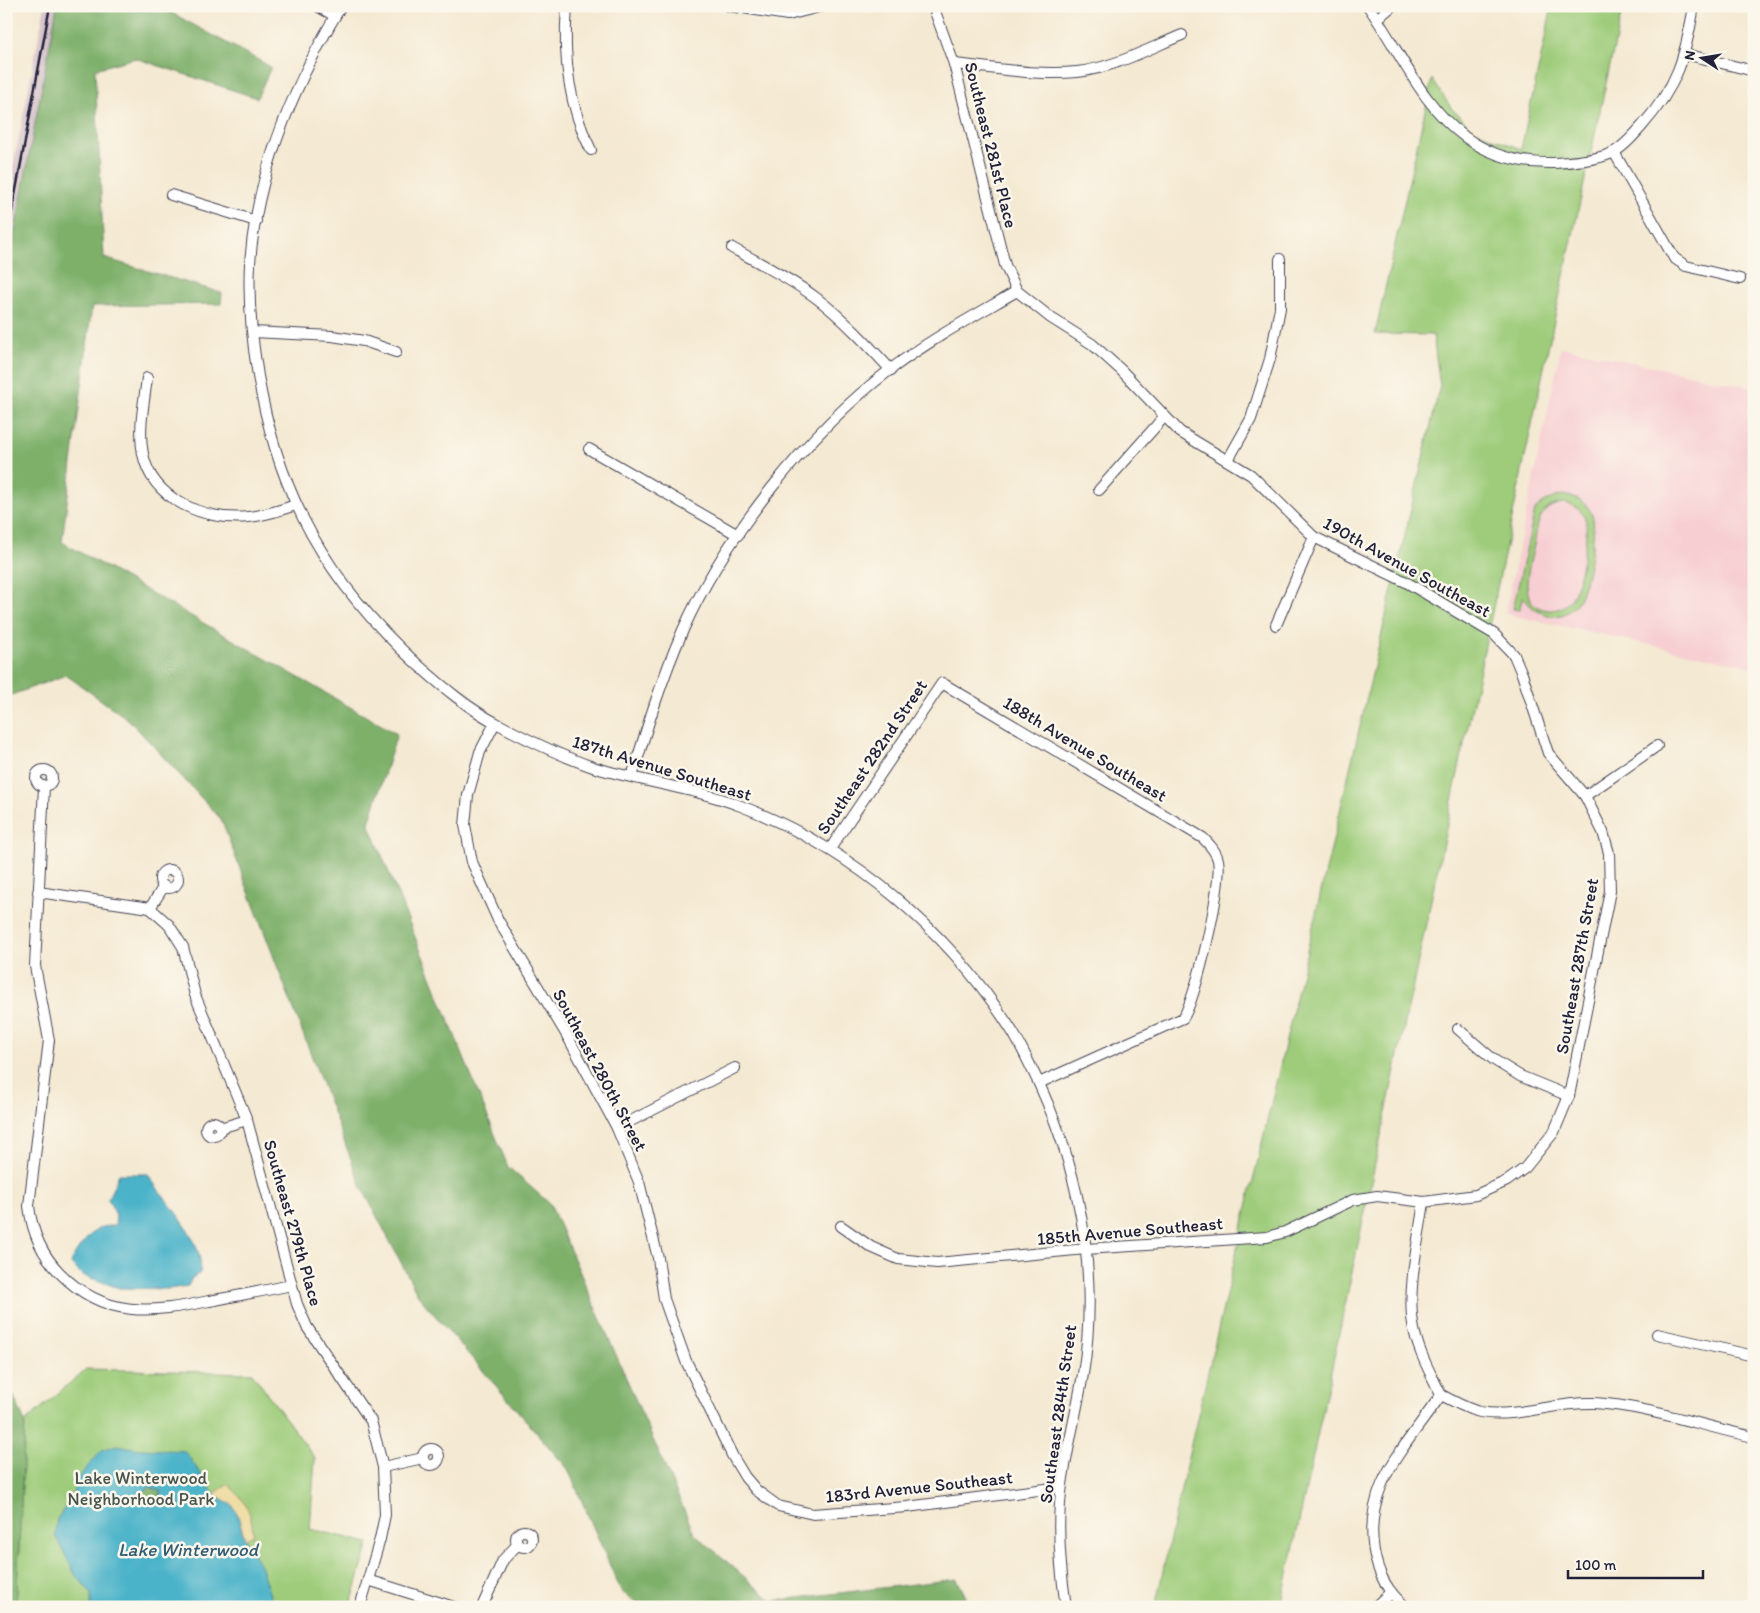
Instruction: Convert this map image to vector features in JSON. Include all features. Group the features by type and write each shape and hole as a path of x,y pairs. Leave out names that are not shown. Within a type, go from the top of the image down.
{"street":[{"path":"317,6 335,16"},
{"name":"187th Avenue Southeast","path":"341,6 293,95 281,126 256,221 250,264 253,332 263,403 279,465 296,505 321,552 359,605 394,643 442,686 495,723 560,754 632,777 741,806 830,849 866,873 916,914 956,956 1013,1032 1039,1083"},
{"path":"567,6 566,57 570,87 580,128 591,150"},
{"path":"729,6 787,10 824,6"},
{"name":"Southeast 281st Place","path":"933,6 954,64 1005,265 1017,291"},
{"path":"1368,6 1435,109 1474,142 1508,158 1544,163 1579,161 1614,152 1639,129 1666,97 1685,54 1694,6"},
{"path":"1377,19 1392,6"},
{"path":"954,64 1017,71 1077,72 1115,63 1182,35"},
{"path":"1685,54 1754,70"},
{"path":"1614,152 1674,258 1686,266 1740,279"},
{"path":"170,195 256,221"},
{"path":"732,248 781,275 816,298 854,331 891,370"},
{"path":"1228,460 1251,419 1270,359 1280,308 1280,259"},
{"path":"632,777 663,679 684,628 738,535 769,492 825,426 891,370 937,337 1017,291"},
{"name":"190th Avenue Southeast","path":"1017,291 1099,351 1121,370 1180,432 1251,476 1314,537 1406,582 1494,634 1506,645"},
{"path":"253,332 332,336 364,340 396,352"},
{"path":"147,378 141,431 143,454 147,468 157,485 172,498 187,507 228,517 248,517 296,505"},
{"path":"1099,490 1164,417"},
{"path":"589,449 738,535"},
{"path":"1276,625 1314,537"},
{"name":"Southeast 287th Street","path":"1424,1202 1476,1195 1507,1181 1525,1168 1554,1132 1569,1096 1610,891 1610,866 1606,841 1585,796 1548,754 1522,674 1514,655 1506,645"},
{"name":"188th Avenue Southeast","path":"942,683 1203,838 1210,844 1218,860 1217,886 1194,996 1183,1018 1039,1083"},
{"name":"Southeast 282nd Street","path":"830,849 942,683"},
{"name":"Southeast 280th Street","path":"495,723 480,752 472,775 465,825 468,848 498,920 569,1039 617,1128 639,1182 658,1258 664,1298 686,1360 733,1457 756,1490"},
{"path":"1585,796 1657,746"},
{"path":"44,786 35,966 49,1040 29,1206 31,1224 42,1250 55,1268 80,1291 104,1303 130,1310 166,1310 291,1286"},
{"path":"38,892 150,908 164,886"},
{"name":"Southeast 279th Place","path":"150,908 169,925 183,947 195,995 247,1120 291,1286 307,1327 371,1421 383,1467 385,1515 360,1607"},
{"path":"1458,1029 1494,1060 1520,1076 1569,1096"},
{"path":"617,1128 735,1068"},
{"name":"Southeast 284th Street","path":"1039,1083 1060,1132 1075,1186 1086,1249 1088,1308 1084,1370 1062,1487 1061,1558 1066,1607"},
{"path":"220,1128 247,1120"},
{"name":"185th Avenue Southeast","path":"841,1226 871,1247 898,1259 957,1262 1086,1249 1267,1237 1285,1232 1340,1205 1365,1198 1384,1197 1424,1202"},
{"path":"1424,1202 1412,1293 1413,1323 1420,1350 1441,1396 1480,1412 1499,1413 1552,1405 1592,1403 1630,1407 1754,1438"},
{"path":"1657,1334 1754,1356"},
{"path":"1406,1607 1391,1592 1381,1578 1375,1561 1373,1543 1376,1502 1382,1483 1441,1396"},
{"path":"383,1467 423,1458"},
{"name":"183rd Avenue Southeast","path":"756,1490 778,1506 814,1514 867,1511 1062,1487"},
{"path":"482,1607 503,1560 518,1544"},
{"path":"368,1580 454,1607"},
{"path":"1375,1607 1391,1592"}],"shaded area":[{"path":"45,6 57,6 6,279 6,202"},
{"path":"1561,347 1754,388 1754,667 1505,614"}],"green space":[{"path":"57,6 159,6 271,67 257,98 135,58 95,69 104,258 222,293 221,304 92,306 62,542 397,734 369,823 508,1167 550,1204 694,1533 772,1601 957,1579 971,1607 641,1607 621,1591 568,1469 419,1297 362,1188 221,819 129,720 66,675 6,697 6,279"},
{"path":"1552,6 1623,6 1549,344 1281,1607 1155,1607 1189,1453 1440,386 1433,335 1375,334 1432,79 1452,109 1475,131 1521,149"},
{"path":"1562,495 1572,497 1584,503 1590,510 1593,522 1590,558 1581,594 1572,609 1558,616 1542,613 1523,597 1519,610 1513,609 1535,510 1545,501","holes":["1564,503 1574,506 1585,518 1586,533 1583,557 1578,580 1571,599 1566,605 1548,610 1538,607 1531,601 1527,584 1528,573 1540,518 1552,506"]},
{"name":"Lake Winterwood Neighborhood Park","path":"86,1369 252,1373 315,1458 310,1529 369,1543 350,1607 16,1607 25,1422"},
{"path":"6,1379 25,1422 16,1607 6,1607"},
{"path":"150,1487 161,1491 159,1498 149,1505 141,1494"}],"sand":[{"path":"227,1484 238,1494 251,1518 253,1534 245,1540 237,1513 214,1494"}],"water":[{"path":"119,1174 148,1174 182,1221 197,1247 200,1260 200,1273 192,1278 188,1286 169,1289 119,1288 82,1275 71,1264 79,1249 93,1233 102,1227 115,1226 116,1215 108,1199"},
{"name":"Lake Winterwood","path":"117,1445 139,1449 185,1451 214,1494 232,1505 237,1513 245,1540 260,1565 274,1607 91,1607 91,1593 75,1574 55,1535 57,1519 71,1499 78,1478 102,1450","holes":["150,1487 161,1491 159,1498 149,1505 141,1494"]}],"railway":[{"path":"6,244 50,6"}]}
